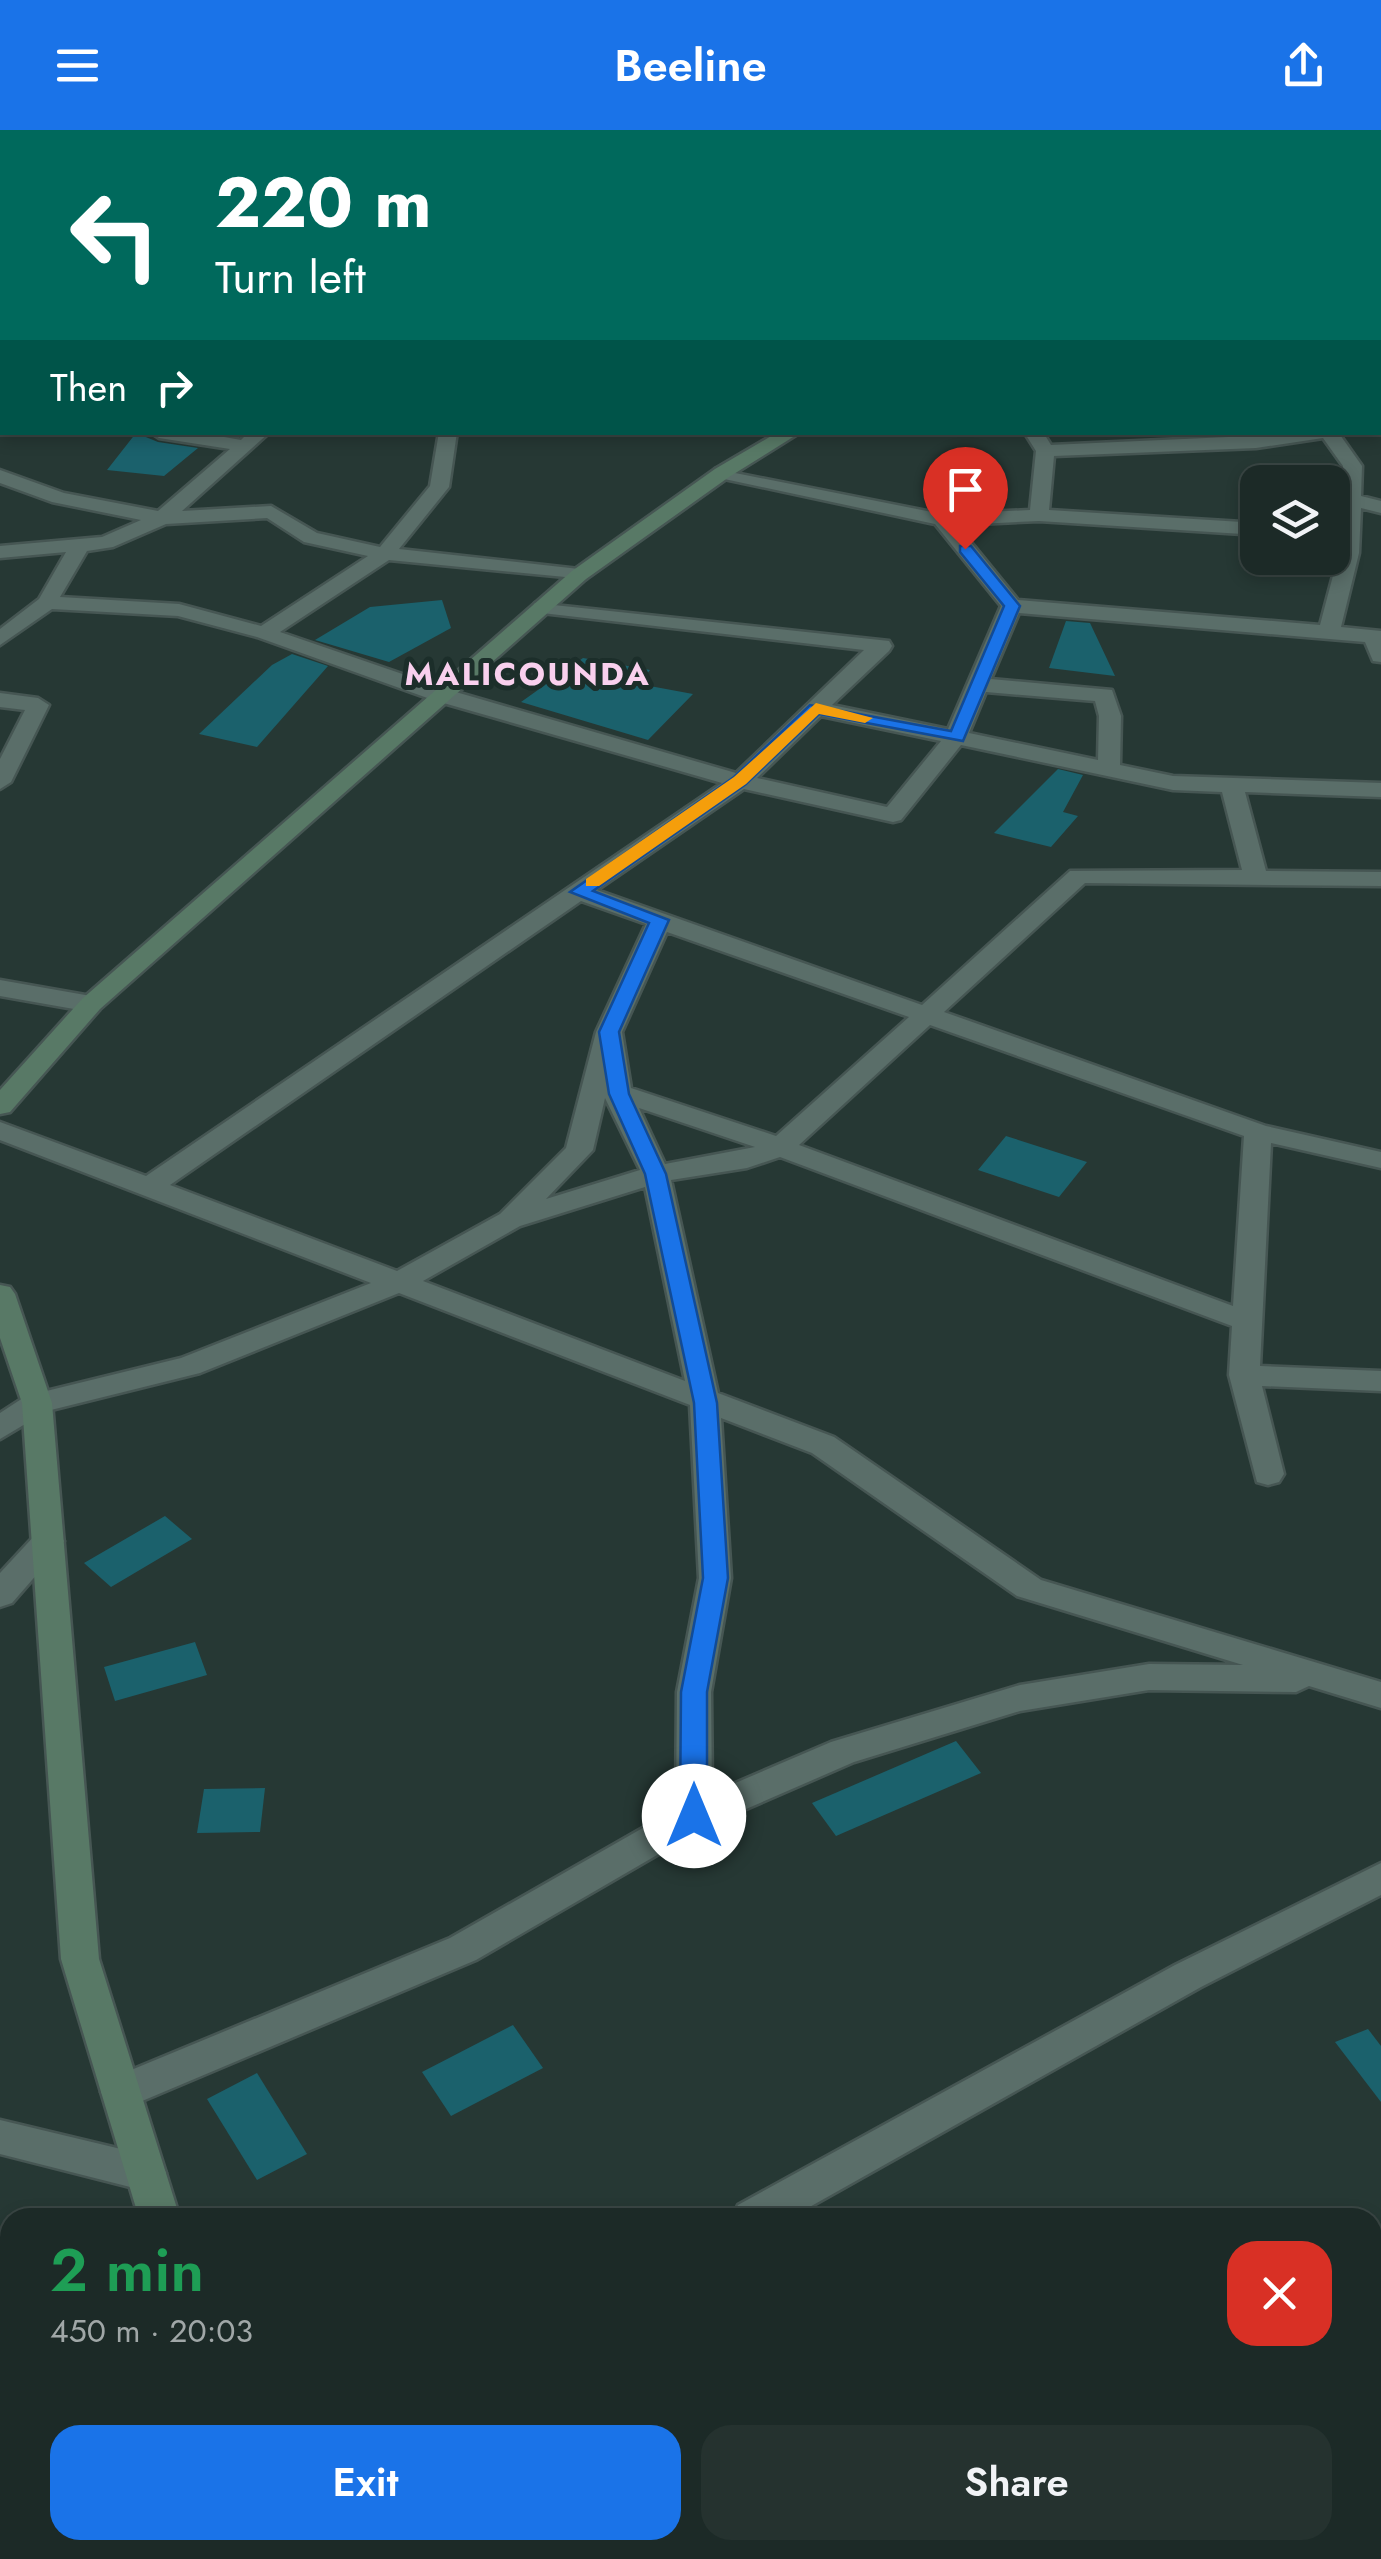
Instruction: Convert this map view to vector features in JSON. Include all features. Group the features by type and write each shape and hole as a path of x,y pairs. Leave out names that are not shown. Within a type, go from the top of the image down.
{"main road":[{"path":"0,1106 90,1004 579,575 722,472 787,435"},
{"path":"0,1294 37,1403 80,1958 157,2208"}],"street":[{"path":"178,435 244,446"},
{"path":"0,552 106,543 162,518 257,435"},
{"path":"264,634 386,554 439,488 448,435"},
{"path":"1035,435 1045,452 1039,515"},
{"path":"1045,452 1256,442 1313,435"},
{"path":"1330,435 1353,466 1350,507"},
{"path":"722,472 942,520 1039,515 1240,528"},
{"path":"0,476 59,498 162,518 271,512 310,538 386,554 579,575"},
{"path":"1352,500 1381,507"},
{"path":"942,520 1012,606 1374,636 1381,656"},
{"path":"0,639 47,603 80,546"},
{"path":"1330,632 1337,575"},
{"path":"47,603 179,610 264,634 441,696 740,781 894,816 956,738 1012,606"},
{"path":"148,1187 740,781 881,646 542,607"},
{"path":"979,685 1104,694 1110,716 1108,769"},
{"path":"0,700 38,705 0,782"},
{"path":"816,708 1174,782 1381,790"},
{"path":"1232,784 1256,878"},
{"path":"0,1428 37,1403 190,1366 400,1282 510,1220 656,1174 747,1160 781,1147 1079,876 1381,879"},
{"path":"579,892 1258,1132 1381,1160"},
{"path":"510,1220 579,1150 606,1089 609,1032 660,920"},
{"path":"0,988 90,1004"},
{"path":"606,1089 781,1147 1246,1321"},
{"path":"606,1089 656,1174 705,1403 715,1578 694,1692 694,1816"},
{"path":"0,1130 823,1445 1029,1588 1381,1694"},
{"path":"1258,1132 1244,1374 1268,1474"},
{"path":"1244,1374 1381,1380"},
{"path":"0,1595 48,1541"},
{"path":"122,2092 464,1949 694,1816 843,1752 1020,1698 1149,1677 1330,1679"},
{"path":"770,2208 1188,1976 1381,1878"},
{"path":"0,2136 146,2173"}],"building":[{"path":"134,435 198,448 164,476 107,470"},
{"path":"442,600 451,628 389,662 315,640 370,607"},
{"path":"1066,621 1090,623 1115,676 1049,668"},
{"path":"292,654 328,666 257,747 199,734 272,665"},
{"path":"583,658 650,670 639,684 693,694 648,740 521,702"},
{"path":"1058,769 1083,775 1063,812 1078,816 1051,847 994,833"},
{"path":"1006,1136 1087,1162 1059,1197 978,1170"},
{"path":"165,1516 192,1539 111,1587 84,1563"},
{"path":"195,1642 207,1675 115,1701 104,1667"},
{"path":"956,1741 981,1773 836,1836 812,1803"},
{"path":"265,1788 260,1832 197,1833 204,1789"},
{"path":"513,2025 543,2068 451,2116 422,2072"},
{"path":"1368,2029 1381,2046 1381,2102 1335,2042"},
{"path":"257,2073 307,2154 257,2180 207,2099"}],"slow traffic":[{"path":"593,883 740,781 816,708 865,718"}],"district":[{"name":"MALICOUNDA","path":"528,674"}],"route":[{"path":"694,1816 694,1692 715,1578 705,1403 656,1174 619,1094 609,1032 660,920 579,892 740,781 816,708 956,738 1012,606 965,549"}]}
